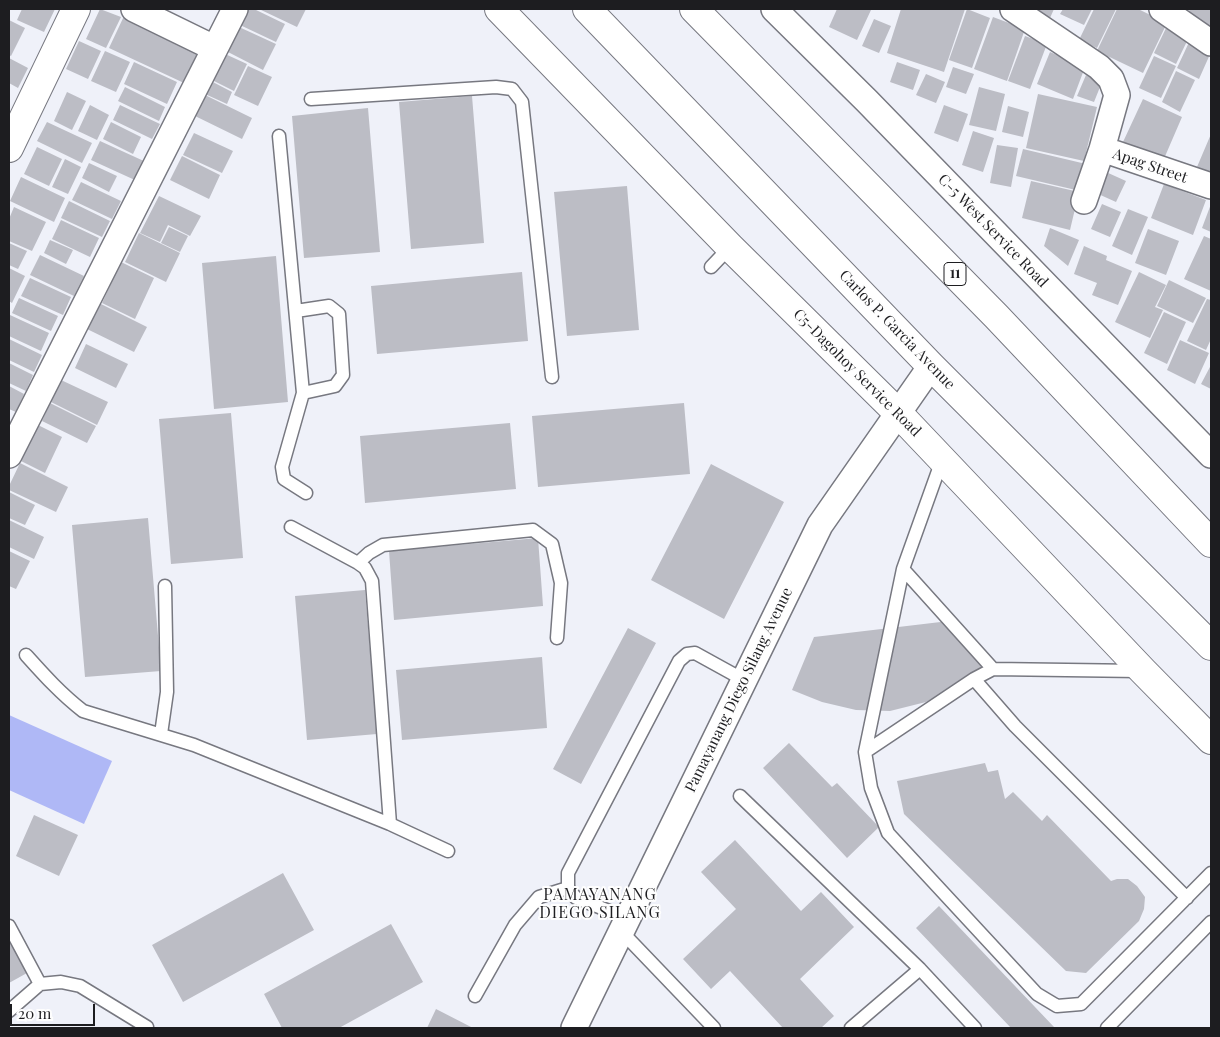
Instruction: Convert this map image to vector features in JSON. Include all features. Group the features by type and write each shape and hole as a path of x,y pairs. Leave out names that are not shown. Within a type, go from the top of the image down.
{"main road":[{"path":"9,148 76,9"},
{"name":"C5-Dagohoy Service Road","path":"499,9 730,246 897,412 1211,740"},
{"name":"Carlos P. Garcia Avenue","path":"587,9 931,366 1211,646"},
{"name":"11","path":"694,9 996,316 1211,543"}],"street":[{"path":"134,9 214,48"},
{"path":"9,455 234,9"},
{"name":"C-5 West Service Road","path":"774,9 868,101 1211,455"},
{"name":"Apag Street","path":"1013,9 1099,67 1111,79 1117,95 1102,149 1211,186"},
{"path":"1162,9 1211,43"},
{"path":"1084,201 1102,149"},
{"name":"Pamayanang Diego Silang Avenue","path":"574,1028 820,525 897,412 931,366"}],"lane":[{"path":"312,98 496,87 512,89 522,102 552,377"},
{"path":"279,136 304,393 282,468 284,479 306,493"},
{"path":"711,267 730,246"},
{"path":"296,311 329,306 339,314 343,375 335,386 304,393"},
{"path":"942,460 903,569 865,752 871,788 888,833 1037,994 1057,1006 1081,1004 1211,873"},
{"path":"291,527 358,563 365,568 372,581 390,824"},
{"path":"358,563 369,553 383,545 534,530 552,544 561,583 557,638"},
{"path":"903,569 993,669"},
{"path":"161,734 167,692 165,586"},
{"path":"714,1028 624,924 576,898 568,888 568,873 679,661 687,654 696,653 744,680"},
{"path":"26,655 68,700 83,711 194,745 390,824 448,850"},
{"path":"865,752 974,679 993,669 1143,671"},
{"path":"974,679 1015,726 1187,898"},
{"path":"740,796 920,969 975,1028"},
{"path":"474,996 515,925 539,897 568,888"},
{"path":"1107,1028 1211,922"},
{"path":"9,926 40,984"},
{"path":"851,1028 920,969"},
{"path":"9,1011 40,984 61,982 80,986 147,1027"}],"shaded area":[{"path":"9,715 112,761 84,824 9,790"}],"building":[{"path":"22,9 55,9 44,32 17,20"},
{"path":"100,9 121,17 106,48 86,39"},
{"path":"248,9 254,9 285,24 276,42 240,25"},
{"path":"259,9 306,9 297,27"},
{"path":"837,9 871,10 857,40 829,27"},
{"path":"901,9 965,9 944,72 887,53"},
{"path":"967,9 990,18 972,68 949,60"},
{"path":"1032,9 1054,9 1050,18"},
{"path":"1063,9 1092,9 1084,25 1060,14"},
{"path":"1094,9 1116,9 1097,48 1079,40"},
{"path":"1117,9 1138,9 1167,23 1143,73 1097,51"},
{"path":"1190,9 1211,9 1211,29 1186,17"},
{"path":"125,14 200,50 184,83 109,48"},
{"path":"993,17 1025,29 1007,81 974,69"},
{"path":"874,19 891,26 879,53 862,46"},
{"path":"9,20 25,28 11,56 9,55"},
{"path":"1167,26 1189,37 1176,64 1154,53"},
{"path":"239,27 276,44 263,70 228,52"},
{"path":"1025,36 1047,44 1030,89 1008,81"},
{"path":"1191,38 1211,52 1199,79 1177,68"},
{"path":"79,41 101,51 88,79 66,69"},
{"path":"105,51 130,62 116,92 91,81"},
{"path":"1050,52 1085,67 1073,99 1037,84"},
{"path":"223,53 247,64 234,91 210,79"},
{"path":"1154,56 1176,66 1161,98 1139,88"},
{"path":"9,58 28,68 18,88 9,83"},
{"path":"134,62 177,82 167,104 124,84"},
{"path":"897,62 920,70 913,90 890,82"},
{"path":"248,66 272,77 258,106 234,95"},
{"path":"953,67 974,74 966,94 946,87"},
{"path":"1176,71 1195,80 1180,112 1162,102"},
{"path":"926,74 945,82 936,103 916,95"},
{"path":"1086,75 1102,82 1094,102 1077,96"},
{"path":"211,81 232,92 227,104 205,94"},
{"path":"125,87 165,107 159,121 118,101"},
{"path":"979,87 1005,94 996,131 969,125"},
{"path":"67,92 86,101 72,130 54,121"},
{"path":"203,94 252,118 242,139 193,115"},
{"path":"1038,94 1097,107 1084,161 1026,148"},
{"path":"472,96 484,243 411,249 399,102"},
{"path":"1143,99 1182,117 1163,161 1123,142"},
{"path":"90,105 109,115 97,140 78,131"},
{"path":"120,105 160,124 152,139 113,120"},
{"path":"944,105 968,114 958,142 934,133"},
{"path":"1008,106 1029,112 1023,137 1002,132"},
{"path":"368,108 380,252 304,258 292,116"},
{"path":"47,122 92,143 82,163 37,141"},
{"path":"111,122 141,137 133,154 103,139"},
{"path":"973,131 994,138 983,172 962,165"},
{"path":"194,133 233,151 222,173 183,155"},
{"path":"1211,134 1211,173 1197,167"},
{"path":"100,141 146,162 137,181 91,160"},
{"path":"997,145 1018,148 1011,187 990,183"},
{"path":"37,147 62,159 49,186 24,174"},
{"path":"1023,149 1086,164 1080,191 1016,176"},
{"path":"182,156 220,175 209,199 170,180"},
{"path":"65,159 81,167 68,194 52,187"},
{"path":"89,163 117,176 109,192 82,178"},
{"path":"1106,172 1126,181 1116,202 1096,193"},
{"path":"21,177 65,198 54,222 10,201"},
{"path":"1031,181 1079,192 1070,230 1022,218"},
{"path":"81,182 121,201 112,219 72,200"},
{"path":"1164,184 1206,200 1193,235 1151,218"},
{"path":"627,186 639,330 567,336 554,192"},
{"path":"159,196 201,216 190,236 168,225 160,242 140,233"},
{"path":"69,201 110,221 102,237 61,218"},
{"path":"1102,204 1121,212 1110,237 1091,229"},
{"path":"1211,204 1211,232 1202,228"},
{"path":"14,207 46,222 32,251 9,241 9,219"},
{"path":"1128,209 1148,217 1132,255 1112,246"},
{"path":"61,220 99,238 90,257 52,239"},
{"path":"169,227 188,236 180,252 161,243"},
{"path":"1050,228 1079,240 1068,266 1044,246"},
{"path":"1148,229 1179,241 1166,275 1135,263"},
{"path":"139,233 180,253 166,282 125,262"},
{"path":"1204,236 1211,239 1211,291 1184,279"},
{"path":"50,240 73,250 66,264 44,253"},
{"path":"9,243 27,251 18,269 9,265"},
{"path":"1084,246 1107,256 1106,260 1132,271 1118,305 1092,295 1097,283 1074,274"},
{"path":"40,255 84,276 74,296 30,275"},
{"path":"276,256 288,402 214,409 202,263"},
{"path":"121,262 154,278 135,319 102,303"},
{"path":"9,268 25,276 12,303 9,301"},
{"path":"522,272 528,341 377,354 371,286"},
{"path":"1139,272 1166,285 1155,307 1163,310 1150,338 1115,322"},
{"path":"30,278 71,297 63,315 21,296"},
{"path":"1169,280 1206,298 1193,323 1157,306"},
{"path":"19,298 58,316 51,331 12,313"},
{"path":"1207,299 1211,300 1211,339 1206,350 1187,341"},
{"path":"99,303 147,327 134,352 87,329"},
{"path":"1164,312 1186,322 1167,364 1144,353"},
{"path":"10,315 49,333 41,351 9,336"},
{"path":"9,339 42,355 34,372 9,360"},
{"path":"1180,340 1209,353 1195,384 1167,370"},
{"path":"86,344 128,364 116,388 75,368"},
{"path":"9,363 33,375 26,391 9,383"},
{"path":"1211,365 1211,389 1201,384"},
{"path":"61,380 108,402 97,425 51,402"},
{"path":"9,386 24,394 16,412 9,409"},
{"path":"50,403 96,426 87,443 42,421"},
{"path":"684,403 690,474 538,487 532,416"},
{"path":"231,413 243,558 171,564 159,419"},
{"path":"510,423 516,489 365,503 360,436"},
{"path":"38,425 62,437 45,473 21,461"},
{"path":"20,463 68,487 56,512 9,490 9,486"},
{"path":"711,464 784,502 724,619 651,580"},
{"path":"9,492 35,505 25,525 9,518"},
{"path":"148,518 161,671 85,677 72,525"},
{"path":"9,520 44,537 34,559 9,547"},
{"path":"538,538 543,606 394,620 389,551"},
{"path":"9,551 30,561 16,589 9,586"},
{"path":"365,590 377,734 307,740 295,596"},
{"path":"949,621 984,665 956,686 926,702 890,711 856,710 822,702 792,690 814,637"},
{"path":"628,628 656,643 581,784 553,769"},
{"path":"542,657 547,728 402,740 396,670"},
{"path":"789,743 832,787 837,783 879,827 847,858 763,768"},
{"path":"985,763 988,772 998,770 1005,799 1013,792 1042,821 1047,815 1111,881 1128,879 1137,886 1145,897 1144,909 1139,921 1086,973 1066,971 904,814 897,781"},
{"path":"34,815 78,835 59,876 16,856"},
{"path":"735,840 801,911 821,892 854,927 800,979 834,1016 821,1028 783,1028 730,971 711,989 683,959 736,909 701,872"},
{"path":"283,873 314,930 183,1002 152,945"},
{"path":"939,906 1053,1028 1011,1028 916,928"},
{"path":"391,924 423,982 339,1028 282,1028 264,994"},
{"path":"9,940 27,973 9,983"},
{"path":"436,1009 473,1028 427,1028"}],"district":[{"name":"PAMAYANANG DIEGO SILANG","path":"600,904"}]}
